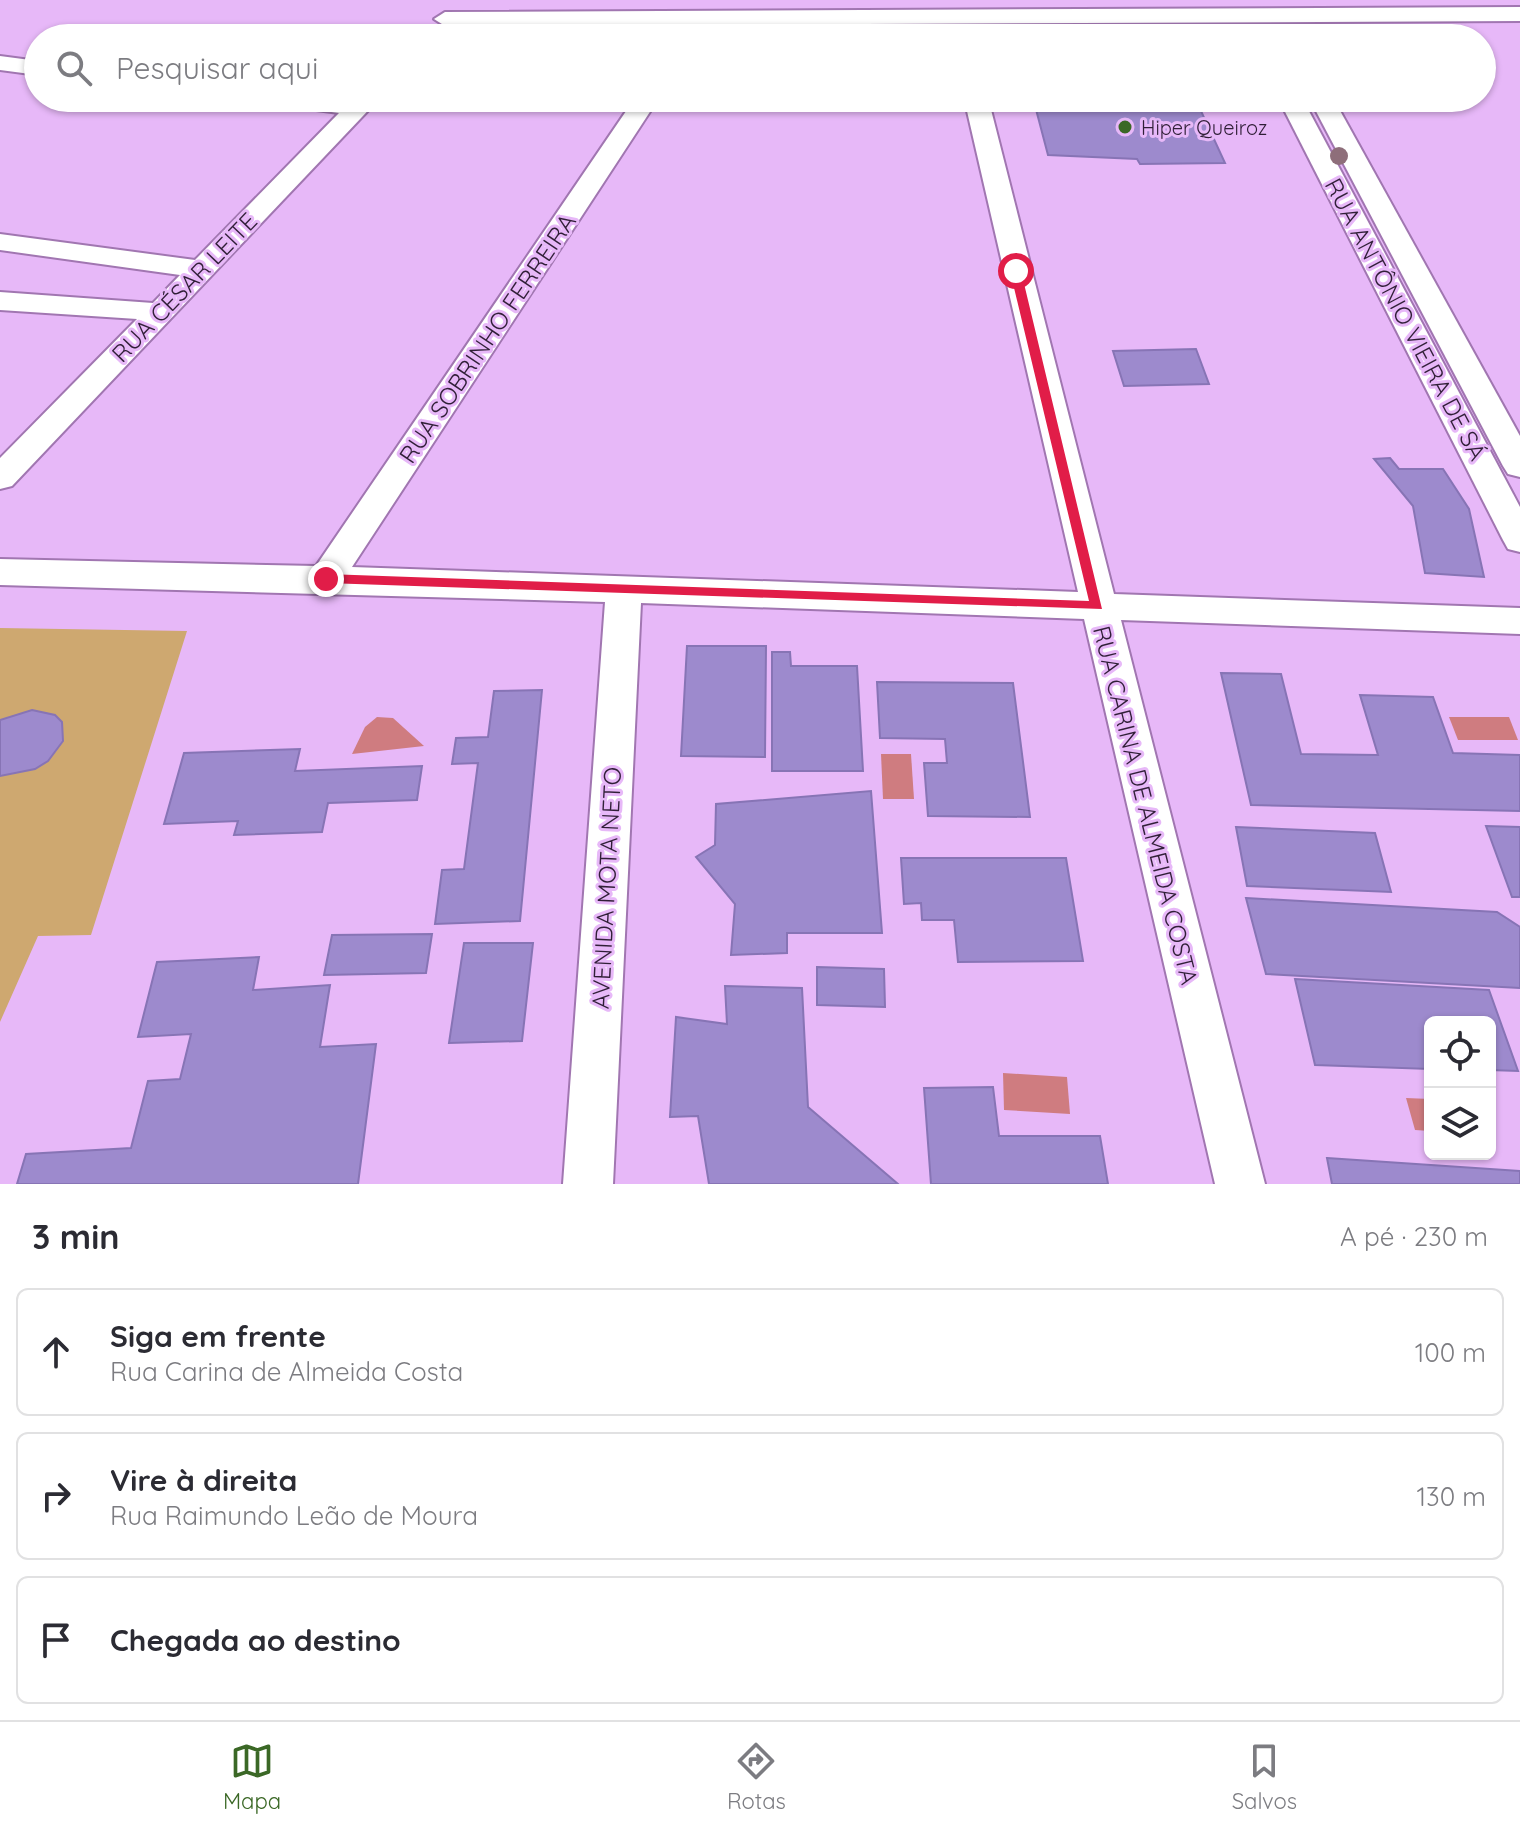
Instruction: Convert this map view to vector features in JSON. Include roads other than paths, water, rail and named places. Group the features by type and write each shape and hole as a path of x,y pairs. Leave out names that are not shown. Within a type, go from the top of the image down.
{"street":[{"path":"440,24 464,0"},
{"path":"445,19 957,18 1244,8 1520,14"},
{"path":"697,24 702,17"},
{"path":"0,63 24,66"},
{"name":"RUA CÉSAR LEITE","path":"0,478 355,112"},
{"name":"RUA SOBRINHO FERREIRA","path":"326,579 638,112"},
{"name":"RUA CARINA DE ALMEIDA COSTA","path":"979,112 1240,1184"},
{"name":"RUA ANTÔNIO VIEIRA DE SÁ","path":"1297,112 1520,540"},
{"name":"RUA ANTÔNIO VIEIRA DE SÁ","path":"1329,112 1520,466"},
{"path":"0,242 200,269"},
{"path":"0,301 160,312"},
{"path":"0,572 326,579 624,592 1520,621"},
{"name":"AVENIDA MOTA NETO","path":"588,1184 624,592"}],"place":[{"name":"Hiper Queiroz","path":"1125,127"}]}
